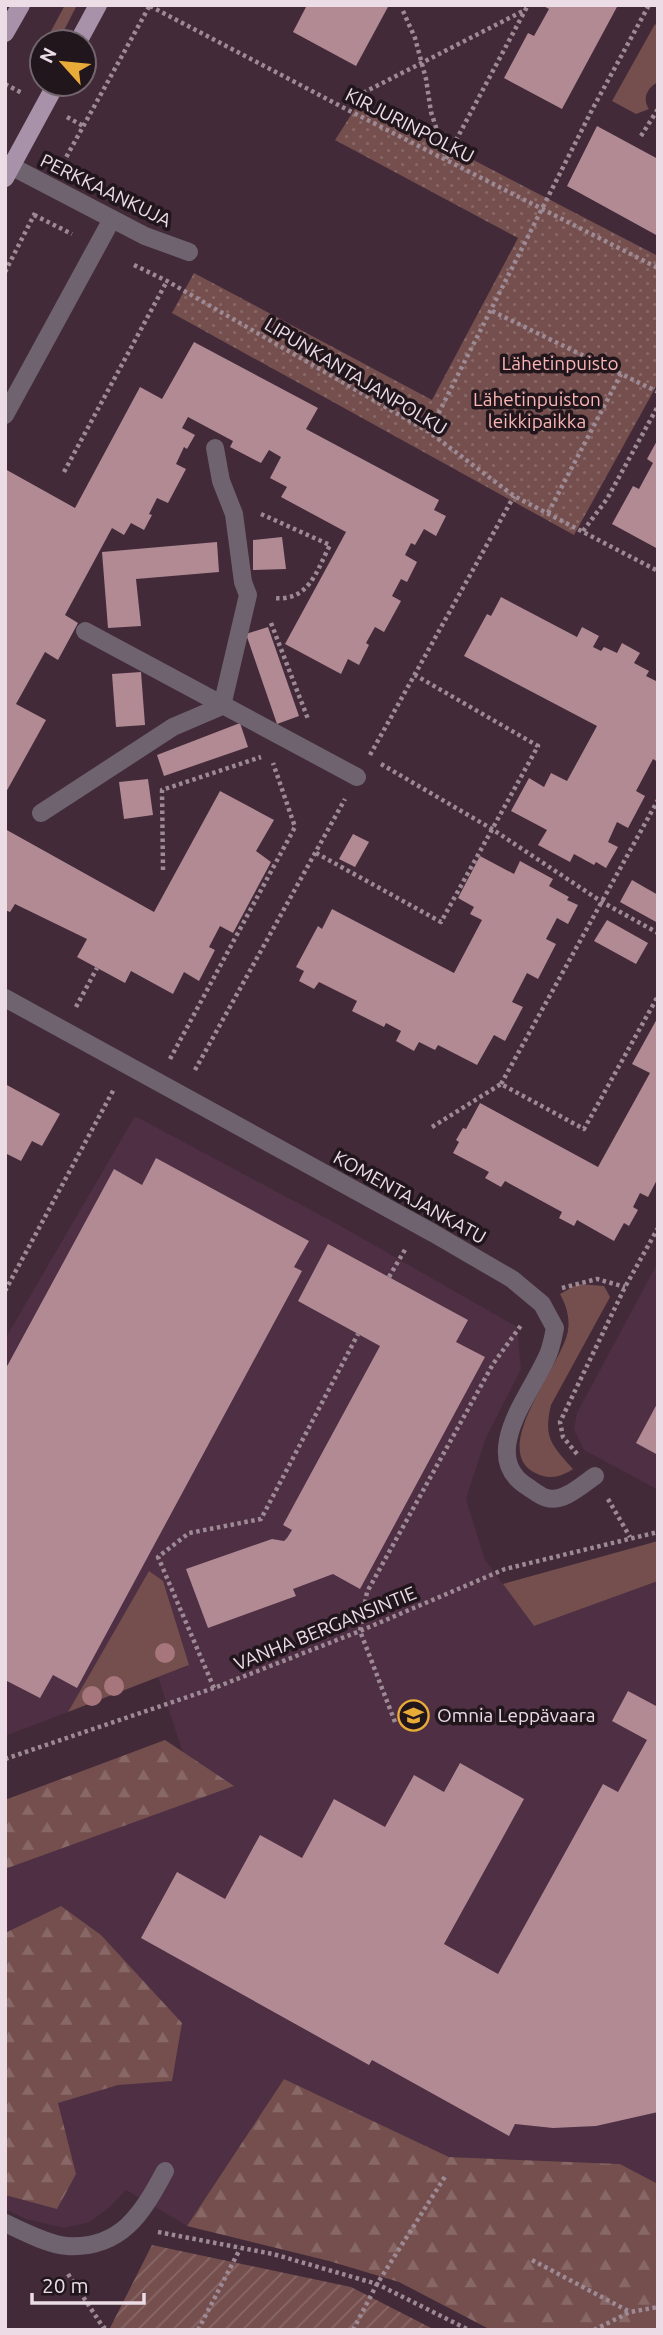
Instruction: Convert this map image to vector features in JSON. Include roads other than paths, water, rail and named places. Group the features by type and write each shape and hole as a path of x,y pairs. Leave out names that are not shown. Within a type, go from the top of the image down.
{"main road":[{"path":"5,33 20,5"},
{"path":"86,28 98,5"},
{"path":"7,169 48,98"}],"street":[{"name":"PERKKAANKUJA","path":"7,169 49,186 145,236 189,252"},
{"path":"5,415 112,219"},
{"path":"215,449 227,498 234,514 243,582 248,596 222,706"},
{"path":"85,631 357,777"},
{"path":"41,813 173,727 222,706"},
{"name":"KOMENTAJANKATU","path":"5,998 512,1279 542,1304 555,1328 548,1357 515,1415 509,1433 509,1471 524,1485 546,1498 554,1499 595,1476"},
{"path":"5,2223 65,2246 102,2243 132,2224 165,2171"}],"place":[{"name":"Omnia Leppävaara","path":"414,1715"}],"park label":[{"name":"Lähetinpuisto","path":"560,363"},
{"name":"Lähetinpuiston leikkipaikka","path":"537,410"}]}
